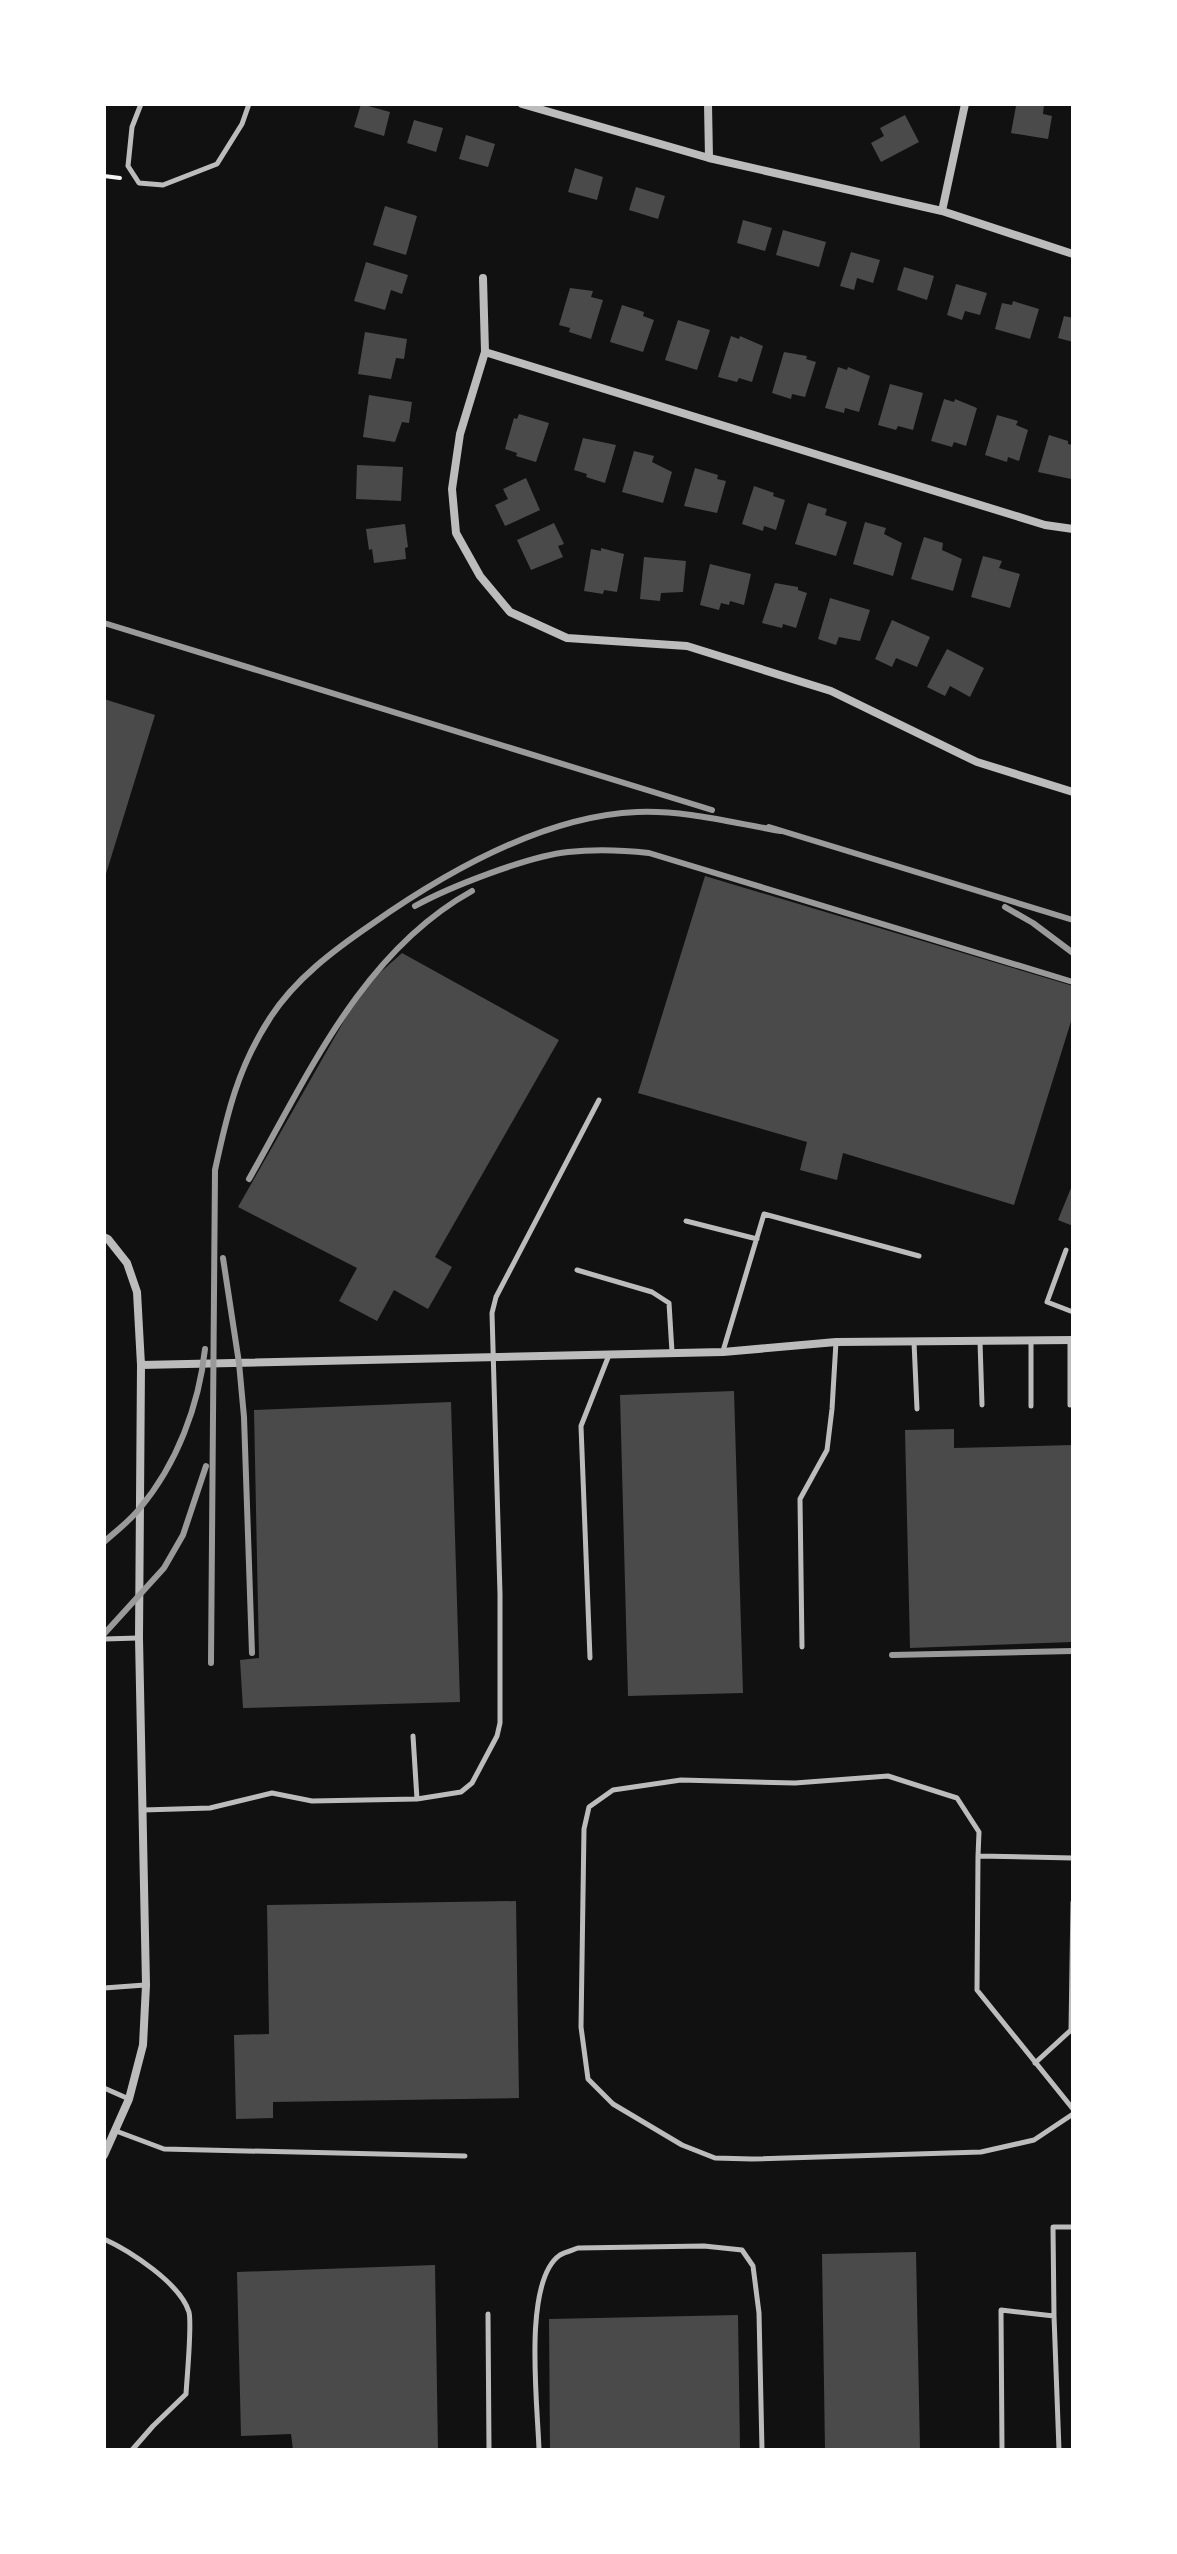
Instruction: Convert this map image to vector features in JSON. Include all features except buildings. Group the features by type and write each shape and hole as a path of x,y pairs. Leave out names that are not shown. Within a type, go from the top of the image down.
{"street":[{"path":"522,104 709,158 942,211 1073,254"},
{"path":"708,104 709,158"},
{"path":"942,211 965,104"},
{"path":"483,278 485,352 460,434 452,489 456,533 480,576 510,612 567,638 687,646 831,691 977,762 1073,792"},
{"path":"485,352 1045,525 1073,529"},
{"path":"104,2155 129,2099 143,2045 146,1985 139,1638 141,1365 137,1292 127,1263 106,1238"},
{"path":"141,1365 723,1352 836,1342 1072,1340"}],"lane":[{"path":"141,104 132,127 128,166 139,183 163,185 217,164 242,124 249,104"},
{"path":"143,1810 210,1808 272,1793 312,1801 417,1799 461,1792 472,1783 497,1736 500,1723 500,1594 492,1313 496,1297 599,1100"},
{"path":"723,1352 764,1214 919,1256"},
{"path":"686,1221 757,1239"},
{"path":"1066,1250 1047,1302 1073,1312"},
{"path":"577,1270 652,1292 669,1303 672,1353"},
{"path":"1031,1340 1031,1406"},
{"path":"1070,1405 1072,1340"},
{"path":"980,1341 982,1405"},
{"path":"802,1647 800,1499 827,1450 836,1342"},
{"path":"914,1342 917,1409"},
{"path":"590,1658 581,1426 610,1355"},
{"path":"104,1639 139,1638"},
{"path":"413,1736 417,1799"},
{"path":"888,1776 957,1798 979,1832 977,1990 1035,2063 1073,2112 1034,2140 981,2152 715,2158 648,2127 613,2104 588,2079 581,2027 584,1829 589,1807 613,1790 681,1780 795,1783 888,1776"},
{"path":"978,1856 1073,1858"},
{"path":"1035,2063 1071,2030 1073,1902"},
{"path":"104,1988 146,1985"},
{"path":"104,2088 129,2099"},
{"path":"116,2131 164,2149 465,2156"},
{"path":"1059,2450 1053,2227 1073,2227"},
{"path":"104,2239 118,2245 171,2284 189,2312 186,2394 132,2450"},
{"path":"539,2450 534,2319 544,2279 559,2256 578,2248 704,2246 742,2250 753,2266 759,2313 762,2450"},
{"path":"1002,2450 1001,2310 1054,2316"},
{"path":"488,2314 489,2450"}],"path":[{"path":"104,176 120,178"}],"railway":[{"path":"104,623 712,810"},
{"path":"211,1663 215,1170 235,1091 270,1018 303,978 358,934 432,885 532,835 602,816 637,812 691,815 781,831"},
{"path":"769,827 1073,920"},
{"path":"415,906 490,873 532,859 598,850 649,853 1073,982"},
{"path":"249,1179 316,1058 369,982 399,947 433,917 472,891"},
{"path":"1005,907 1033,923 1073,953"},
{"path":"223,1258 244,1417 252,1653"},
{"path":"104,1542 140,1508 175,1453 192,1412 205,1349"},
{"path":"104,1634 164,1568 183,1535 206,1466"},
{"path":"892,1655 1073,1651"}]}
